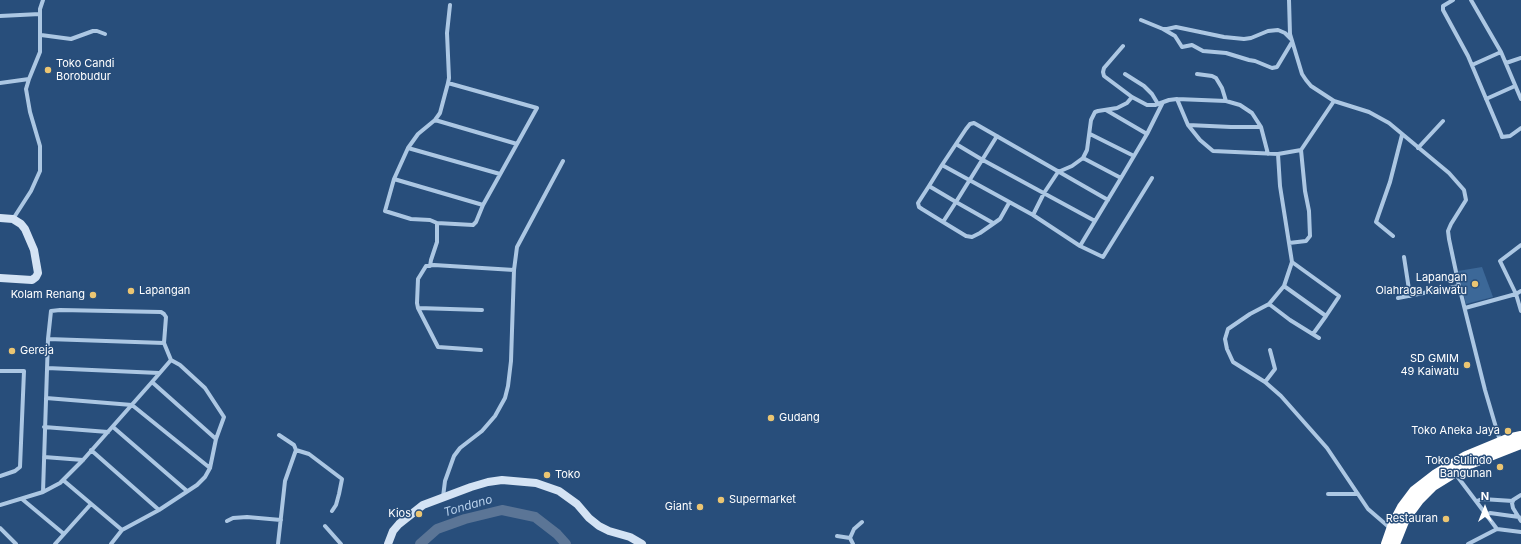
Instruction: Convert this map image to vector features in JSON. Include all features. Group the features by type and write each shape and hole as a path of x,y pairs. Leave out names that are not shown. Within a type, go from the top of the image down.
{"highway":[{"path":"1386,544 1391,529 1402,507 1414,491 1436,474 1466,456 1500,442 1521,436"},
{"path":"1395,544 1405,519 1419,500 1433,486 1454,472 1474,462 1521,444"}],"main road":[{"path":"0,218 13,219 21,224 25,229 34,250 37,264 37,275 32,280 0,278"},
{"path":"388,544 393,531 399,524 423,505 471,487 502,480 536,484 559,491 570,498 589,518 604,529 630,536 642,544"}],"street":[{"path":"13,219 31,191 40,171 41,159 39,138 26,95 29,79 40,52 40,14 42,0"},
{"path":"1289,0 1290,34 1302,74 1311,86 1334,101 1376,115 1389,123 1449,173 1464,190 1466,200 1451,224 1448,231 1449,239 1485,390 1500,442"},
{"path":"1453,0 1443,6 1442,10 1472,65 1502,137 1510,136 1521,128"},
{"path":"1471,0 1501,52 1521,99"},
{"path":"448,83 537,108 473,225 437,223 430,220 411,219 385,211 394,179 408,148 418,134 435,120 440,113 449,78 447,33 450,5"},
{"path":"0,16 40,14"},
{"path":"1141,20 1163,29 1175,36 1182,47 1192,45 1203,52 1217,51 1226,53 1255,61 1272,68 1277,67 1292,40"},
{"path":"1163,29 1176,26 1220,36 1244,39 1251,38 1268,31 1278,30 1285,33 1292,40"},
{"path":"41,35 71,39 93,31 105,34"},
{"path":"1123,46 1104,68 1103,74 1132,97 1147,105 1177,99 1226,101 1240,104 1252,112 1261,127 1268,154"},
{"path":"1472,65 1501,52"},
{"path":"1506,63 1521,58"},
{"path":"1125,74 1144,86 1152,94 1158,104"},
{"path":"1197,74 1216,78 1222,88 1226,101"},
{"path":"0,82 29,79"},
{"path":"1486,100 1516,86"},
{"path":"1033,215 1044,193 1058,172 1072,166 1083,158 1087,150 1092,116 1098,110 1106,110 1122,105 1132,97"},
{"path":"1177,99 1188,125 1200,140 1213,151 1278,154 1301,150"},
{"path":"1289,244 1306,241 1310,236 1310,211 1305,191 1301,150 1334,101"},
{"path":"1080,246 1147,134 1163,102"},
{"path":"1106,110 1147,134"},
{"path":"435,120 517,144"},
{"path":"1418,148 1443,121"},
{"path":"1009,203 1002,216 980,233 969,237 919,207 918,203 966,129 972,123 976,123 1108,200"},
{"path":"1188,125 1261,127"},
{"path":"1090,134 1134,156"},
{"path":"1393,236 1376,222 1390,182 1402,135"},
{"path":"943,222 981,159 997,136"},
{"path":"956,144 1095,221"},
{"path":"408,148 500,174"},
{"path":"1278,154 1280,186 1292,262 1284,286 1269,304 1250,314 1228,329 1225,339 1227,349 1233,362 1265,382 1281,396 1327,448 1368,509 1391,529"},
{"path":"1083,158 1121,178"},
{"path":"443,497 445,481 454,456 460,448 482,431 495,416 505,398 511,361 514,270 517,246 563,161"},
{"path":"942,166 1033,215 1080,246 1103,257 1152,178"},
{"path":"394,179 483,205"},
{"path":"929,186 993,223"},
{"path":"430,266 437,242 437,223"},
{"path":"1521,245 1500,261 1516,294 1521,311"},
{"path":"1404,257 1410,296"},
{"path":"1292,262 1339,296 1313,334"},
{"path":"481,350 438,346 418,308 418,279 426,266 514,270"},
{"path":"1284,286 1326,316"},
{"path":"1398,298 1459,286"},
{"path":"1465,308 1516,294 1521,290"},
{"path":"1269,304 1290,320 1319,338"},
{"path":"418,308 482,310"},
{"path":"43,492 44,427 48,339 51,311 161,312 164,314 166,317 164,343 171,360 180,365 204,388 224,417 216,439 210,468 205,477 197,485 159,510 122,530 111,544"},
{"path":"48,339 164,343"},
{"path":"1265,382 1275,369 1270,350"},
{"path":"0,505 43,492 63,480 113,427 171,360"},
{"path":"47,368 159,373"},
{"path":"0,371 24,371 20,467 15,471 0,476"},
{"path":"152,382 216,439"},
{"path":"46,398 132,405 210,468"},
{"path":"44,427 108,432"},
{"path":"113,427 187,491"},
{"path":"278,544 285,480 296,450 294,445 279,435"},
{"path":"92,450 159,510"},
{"path":"296,450 309,454 342,479 336,505 332,511"},
{"path":"44,457 83,460"},
{"path":"1454,472 1497,529"},
{"path":"63,480 122,530"},
{"path":"1328,494 1358,494"},
{"path":"1477,501 1482,499 1513,501 1521,495"},
{"path":"22,499 64,534"},
{"path":"1513,501 1512,508 1520,519"},
{"path":"55,544 91,504"},
{"path":"1486,515 1490,513 1520,519"},
{"path":"227,521 233,518 247,517 281,520"},
{"path":"850,538 854,529 862,522"},
{"path":"325,526 341,544"},
{"path":"0,528 16,544"},
{"path":"1468,544 1497,529 1521,531"},
{"path":"837,536 850,538"},
{"path":"850,538 853,544"}],"shaded area":[{"name":"Lapangan Olahraga Kaiwatu","path":"1482,267 1493,297 1466,304 1458,271"}],"waterway":[{"name":"Tondano","path":"420,544 437,529 465,519 502,510 535,517 557,534 566,544"}],"place":[{"name":"Toko Candi Borobudur","path":"48,70"},
{"name":"Lapangan Olahraga Kaiwatu","path":"1475,284"},
{"name":"Lapangan","path":"131,291"},
{"name":"Kolam Renang","path":"93,295"},
{"name":"Gereja","path":"12,351"},
{"name":"SD GMIM 49 Kaiwatu","path":"1467,365"},
{"name":"Gudang","path":"771,418"},
{"name":"Toko Aneka Jaya","path":"1508,431"},
{"name":"Toko Sulindo Bangunan","path":"1500,467"},
{"name":"Toko","path":"547,475"},
{"name":"Supermarket","path":"721,500"},
{"name":"Giant","path":"700,507"},
{"name":"Kios","path":"419,514"},
{"name":"Restauran","path":"1446,519"}]}
